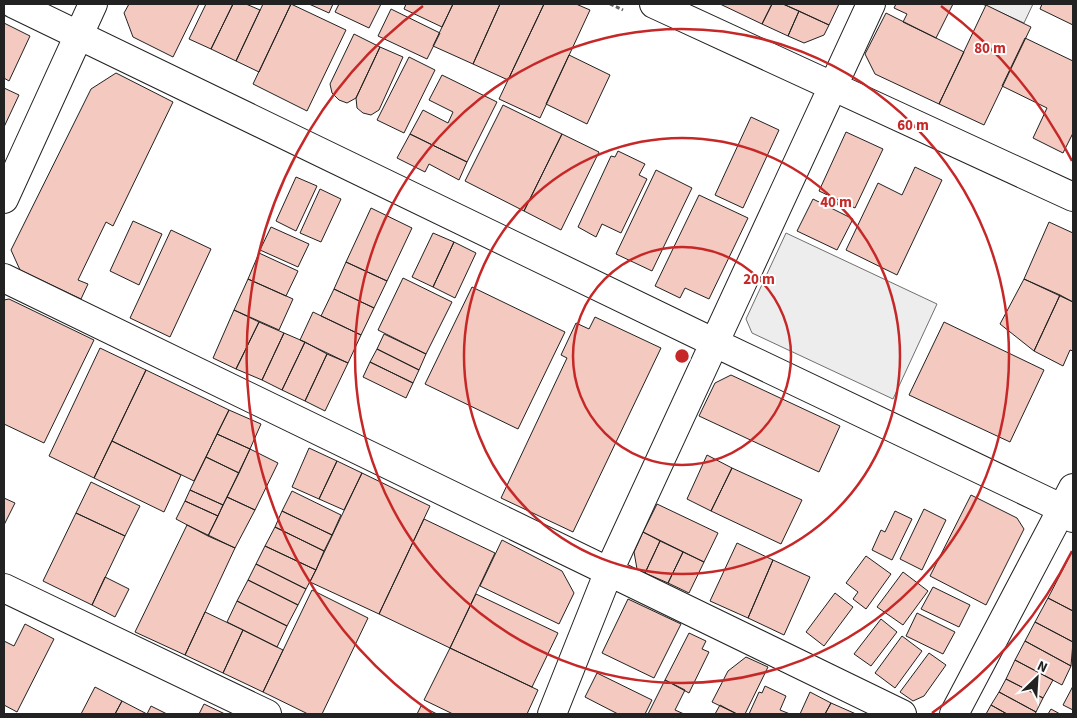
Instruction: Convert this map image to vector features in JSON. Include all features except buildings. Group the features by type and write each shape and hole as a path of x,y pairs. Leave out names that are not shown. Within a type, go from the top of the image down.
{"street":[{"path":"14,4 713,342 1069,504 954,714"},
{"path":"4,199 93,4"},
{"path":"654,4 1073,197"},
{"path":"552,714 609,571 713,342 834,87 871,4"},
{"path":"4,278 902,714"},
{"path":"4,588 267,714"}],"shaded area":[{"path":"982,4 1033,4 1024,23"},
{"path":"786,233 937,304 893,399 752,333 746,319"}]}
